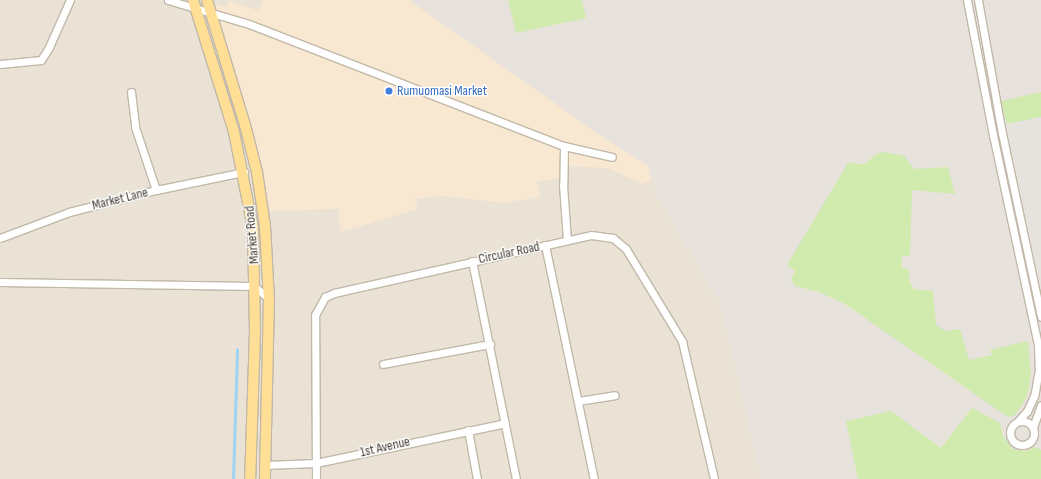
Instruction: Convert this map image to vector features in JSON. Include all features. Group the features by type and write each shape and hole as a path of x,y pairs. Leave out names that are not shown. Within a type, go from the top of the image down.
{"main road":[{"name":"Market Road","path":"207,0 257,172 265,226 269,299 265,479"},
{"name":"Market Road","path":"194,4 213,60 244,172 254,228 250,479"}],"street":[{"path":"0,64 41,60 50,48 70,0"},
{"path":"168,0 194,4 210,12 249,24 564,146 612,157"},
{"path":"967,0 993,135 1038,345 1039,369 1034,396 1027,411 1010,430 1012,440 1017,444 1031,442 1035,432 1034,427 1041,405"},
{"path":"978,0 1004,140 1041,316"},
{"path":"131,92 135,127 156,190"},
{"path":"564,146 563,185 567,240"},
{"name":"Market Lane","path":"0,238 69,212 156,190 244,172"},
{"name":"Circular Road","path":"316,479 315,315 319,304 334,293 591,235 613,238 626,249 657,297 682,341 714,479"},
{"path":"545,245 594,479"},
{"path":"472,261 490,344 516,479"},
{"path":"0,282 254,286 269,299"},
{"path":"383,364 490,344"},
{"path":"578,402 615,395"},
{"path":"1020,420 1027,421 1034,427"},
{"name":"1st Avenue","path":"265,465 316,463 505,423"},
{"path":"468,430 477,479"}],"shaded area":[{"path":"0,0 409,0 648,165 657,195 720,302 762,479 0,479"},
{"name":"Rumuomasi Market","path":"263,0 409,0 610,142 644,160 648,165 651,180 642,184 608,168 567,166 567,177 537,182 540,197 504,203 443,196 415,199 418,209 341,232 338,209 270,211 250,124 213,3 226,7 229,1 259,11"},
{"path":"409,0 1041,0 1041,479 762,479 720,302 657,195 648,165 610,142"},
{"path":"1041,117 1041,291 1007,124"}],"green space":[{"path":"508,0 582,0 586,18 516,33"},
{"path":"1041,92 1041,117 1007,124 1001,101"},
{"path":"884,152 904,156 914,169 948,167 955,194 912,190 910,256 902,256 902,268 909,269 909,280 914,289 933,291 936,325 945,331 960,329 969,360 992,355 990,350 1028,341 1031,375 1027,397 1015,415 1010,417 1005,415 845,304 819,292 795,286 791,279 795,271 787,265 848,163 865,164 876,154"},
{"path":"972,408 1000,423 1003,437 1013,449 1026,451 1035,447 1041,450 1041,479 858,479 846,421 891,411 941,448"}],"waterway":[{"path":"233,479 237,350"}],"place":[{"name":"Rumuomasi Market","path":"389,91"}]}
